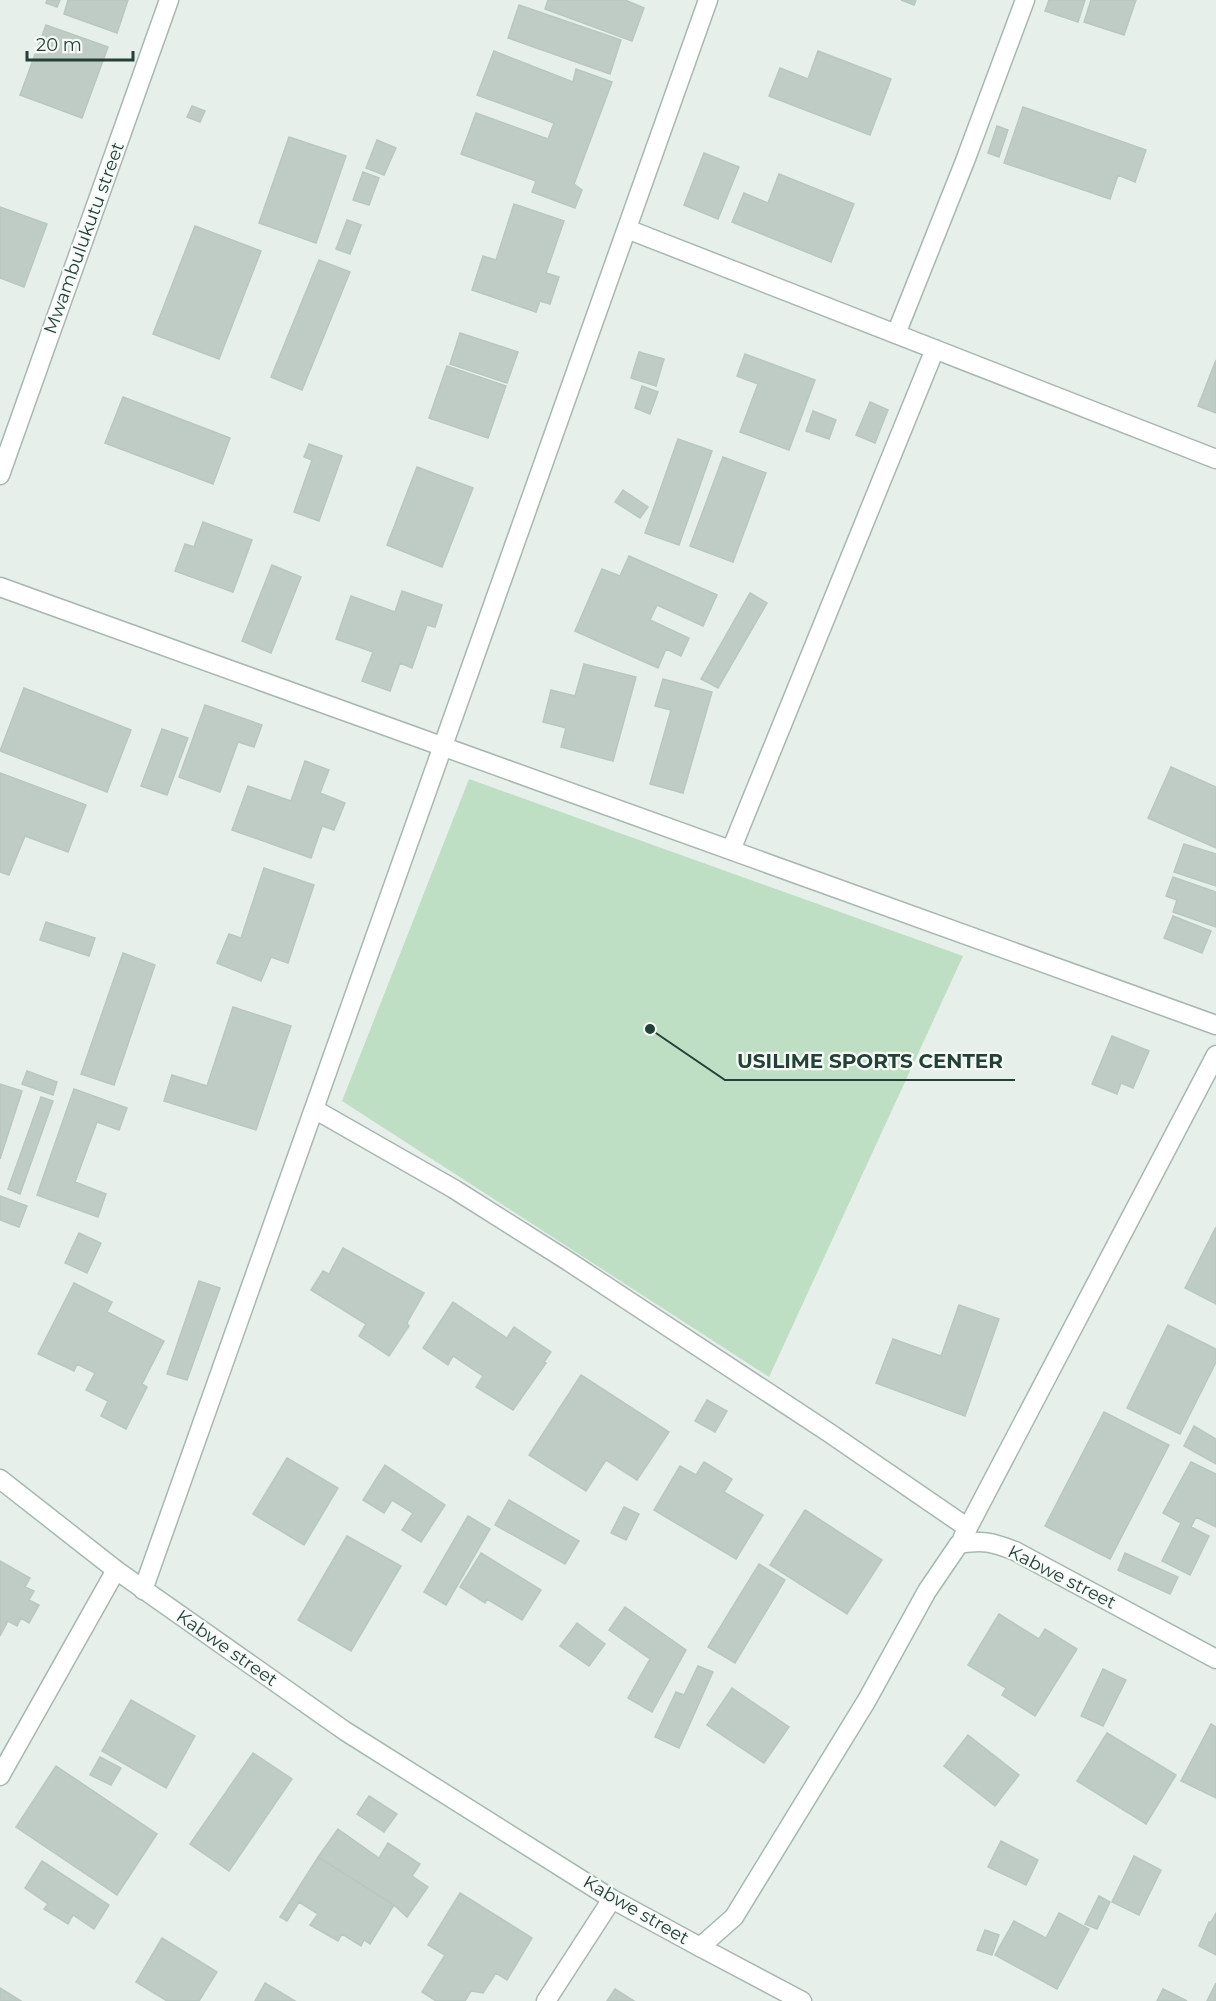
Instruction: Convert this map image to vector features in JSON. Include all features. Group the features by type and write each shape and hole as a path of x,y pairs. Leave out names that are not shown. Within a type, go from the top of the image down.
{"street":[{"name":"Mwambulukutu street","path":"0,475 169,0"},
{"path":"143,1590 708,0"},
{"path":"896,334 965,161 1025,0"},
{"path":"627,229 1216,459"},
{"path":"731,850 935,349"},
{"path":"0,587 1216,1025"},
{"path":"314,1109 454,1189 828,1432 963,1536 1216,1055"},
{"name":"Kabwe street","path":"0,1479 143,1590 345,1731 612,1899 700,1947 734,1917 867,1700 927,1591 963,1536 975,1541 991,1542 1015,1551 1216,1659"},
{"path":"0,1776 116,1570"},
{"path":"546,2001 612,1899"},
{"path":"700,1947 802,2001"}],"green space":[{"path":"469,779 963,956 769,1377 342,1101"}],"building":[{"path":"47,0 60,0 57,7 46,3"},
{"path":"68,0 128,0 117,33 64,14"},
{"path":"548,0 625,0 644,8 632,41 545,9"},
{"path":"901,0 916,0 914,5"},
{"path":"1049,0 1085,0 1078,22 1045,11"},
{"path":"1091,0 1136,0 1124,35 1084,22"},
{"path":"519,5 621,40 610,74 508,38"},
{"path":"46,25 108,47 82,118 20,95"},
{"path":"494,51 573,82 576,69 612,82 574,184 582,190 575,208 532,192 536,181 461,154 476,113 548,139 554,123 477,95"},
{"path":"818,51 891,79 870,135 769,96 780,68 808,79"},
{"path":"192,106 205,111 200,122 187,117"},
{"path":"1023,107 1146,150 1135,182 1118,175 1110,199 1004,163"},
{"path":"997,126 1008,130 999,157 988,153"},
{"path":"289,137 346,156 316,243 259,223"},
{"path":"377,140 396,148 384,175 366,168"},
{"path":"704,153 739,167 718,219 684,205"},
{"path":"363,172 379,178 369,205 353,200"},
{"path":"779,174 854,204 831,262 732,222 744,193 768,203"},
{"path":"514,204 564,221 546,273 559,277 550,304 540,301 536,312 472,290 483,256 496,260"},
{"path":"0,207 47,224 24,287 0,278"},
{"path":"347,220 361,225 350,254 336,249"},
{"path":"195,226 261,251 219,359 153,334"},
{"path":"319,260 350,272 302,390 271,377"},
{"path":"460,333 518,352 507,383 450,364"},
{"path":"639,352 664,359 656,386 631,378"},
{"path":"745,354 815,380 789,450 740,432 758,384 737,376"},
{"path":"1216,360 1216,413 1198,406"},
{"path":"447,366 506,386 488,438 429,418"},
{"path":"642,386 658,392 650,414 635,408"},
{"path":"123,397 230,438 213,484 105,443"},
{"path":"870,402 888,410 875,443 856,435"},
{"path":"813,411 836,420 829,439 806,431"},
{"path":"678,439 712,451 679,545 645,533"},
{"path":"309,444 342,456 319,521 294,512 312,460 304,457"},
{"path":"723,457 766,473 733,562 690,546"},
{"path":"417,467 473,488 442,567 387,545"},
{"path":"623,490 648,507 640,518 615,502"},
{"path":"203,522 252,540 233,592 175,571 185,544 194,547"},
{"path":"629,556 717,595 703,626 657,605 650,620 689,638 681,656 666,649 658,668 575,631 602,569 620,576"},
{"path":"272,565 301,577 271,653 242,641"},
{"path":"402,591 442,605 435,627 427,625 412,668 400,663 390,691 362,681 373,652 336,639 351,596 395,612"},
{"path":"750,593 767,603 718,688 701,679"},
{"path":"584,664 636,677 613,761 561,747 566,728 543,722 551,690 575,696"},
{"path":"663,679 712,692 683,793 650,784 671,710 655,706"},
{"path":"24,688 131,730 107,792 0,751"},
{"path":"205,705 262,725 254,747 238,742 220,792 179,777"},
{"path":"162,729 188,738 167,795 141,786"},
{"path":"305,761 329,770 320,793 345,803 334,830 322,826 311,858 232,830 248,786 291,801"},
{"path":"1171,767 1216,787 1216,848 1148,818"},
{"path":"0,773 86,805 68,852 25,836 9,875 0,872"},
{"path":"1184,844 1216,854 1216,886 1174,872"},
{"path":"264,868 314,885 288,963 271,957 261,981 217,963 229,934 241,938"},
{"path":"1173,877 1216,892 1216,927 1173,912 1177,900 1166,896"},
{"path":"1173,916 1211,931 1202,953 1164,938"},
{"path":"46,922 95,938 89,956 40,940"},
{"path":"123,953 155,965 114,1085 81,1074"},
{"path":"233,1007 291,1026 256,1130 164,1101 172,1075 207,1086"},
{"path":"1112,1036 1149,1051 1133,1088 1121,1083 1117,1094 1092,1084"},
{"path":"27,1071 57,1082 53,1095 22,1084"},
{"path":"0,1084 22,1091 0,1159"},
{"path":"74,1089 127,1108 119,1130 97,1122 75,1182 106,1194 98,1217 37,1195"},
{"path":"41,1097 53,1101 20,1194 8,1189"},
{"path":"0,1196 27,1206 19,1227 0,1220"},
{"path":"1216,1227 1216,1304 1185,1288"},
{"path":"79,1233 101,1243 87,1273 65,1263"},
{"path":"343,1248 424,1293 407,1323 409,1326 389,1356 359,1336 366,1324 311,1290 323,1271 329,1274"},
{"path":"199,1281 220,1288 187,1380 167,1374"},
{"path":"74,1283 112,1302 107,1312 164,1341 142,1384 147,1387 126,1429 101,1416 108,1401 86,1390 95,1373 77,1364 74,1371 38,1354"},
{"path":"453,1302 507,1338 514,1327 551,1352 544,1362 546,1363 513,1410 476,1387 483,1376 453,1356 448,1365 423,1348"},
{"path":"959,1305 999,1319 965,1416 876,1383 893,1339 941,1356"},
{"path":"1168,1325 1216,1349 1216,1362 1180,1434 1127,1408"},
{"path":"581,1375 669,1432 637,1480 606,1460 586,1491 529,1455"},
{"path":"707,1400 727,1411 715,1432 695,1421"},
{"path":"1104,1412 1169,1445 1110,1559 1045,1526"},
{"path":"1194,1426 1216,1439 1216,1464 1184,1446"},
{"path":"287,1458 338,1488 304,1545 253,1514"},
{"path":"704,1462 732,1479 724,1492 763,1515 736,1559 654,1510 680,1466 696,1475"},
{"path":"1191,1462 1216,1474 1216,1527 1196,1517 1191,1527 1209,1536 1190,1575 1162,1561 1181,1523 1163,1513"},
{"path":"385,1465 445,1505 421,1542 402,1530 413,1513 392,1500 384,1513 363,1500"},
{"path":"509,1500 579,1541 565,1564 495,1525"},
{"path":"624,1507 639,1514 626,1540 611,1533"},
{"path":"805,1510 882,1560 847,1614 770,1565"},
{"path":"468,1516 490,1529 446,1605 424,1592"},
{"path":"347,1536 401,1566 351,1651 298,1620"},
{"path":"481,1553 541,1590 522,1620 487,1599 485,1603 460,1587"},
{"path":"1125,1553 1178,1577 1170,1594 1118,1570"},
{"path":"0,1561 30,1578 25,1587 34,1591 29,1600 39,1605 29,1623 21,1618 17,1626 8,1621 0,1636"},
{"path":"759,1564 785,1580 735,1663 708,1647"},
{"path":"625,1607 686,1650 652,1712 628,1698 650,1659 609,1630"},
{"path":"999,1614 1039,1639 1045,1629 1077,1649 1035,1716 1002,1695 1006,1688 968,1665"},
{"path":"577,1623 605,1644 589,1666 560,1646"},
{"path":"698,1666 713,1672 679,1748 655,1737 676,1692 684,1695"},
{"path":"1103,1669 1126,1680 1103,1726 1081,1716"},
{"path":"732,1688 789,1727 764,1763 707,1725"},
{"path":"131,1700 195,1736 166,1788 102,1751"},
{"path":"1211,1724 1216,1727 1216,1798 1181,1781"},
{"path":"1107,1733 1176,1775 1146,1824 1077,1781"},
{"path":"968,1735 1019,1775 995,1806 944,1766"},
{"path":"253,1753 292,1779 229,1871 190,1844"},
{"path":"100,1757 121,1768 111,1785 90,1775"},
{"path":"56,1766 157,1834 117,1895 16,1827"},
{"path":"369,1796 397,1814 384,1832 357,1814"},
{"path":"338,1829 379,1858 388,1843 420,1864 412,1876 428,1887 407,1917 394,1905 318,1857"},
{"path":"1001,1841 1038,1860 1026,1885 988,1867"},
{"path":"1134,1856 1161,1870 1139,1915 1112,1902"},
{"path":"318,1857 394,1905 370,1944 364,1940 361,1946 342,1934 338,1941 310,1925 318,1914 299,1902 287,1921 280,1917"},
{"path":"42,1861 109,1905 94,1929 73,1915 68,1924 44,1909 48,1904 25,1888"},
{"path":"460,1893 532,1938 507,1980 496,1973 483,1993 471,1991 465,2001 436,2001 422,1992 445,1955 428,1945"},
{"path":"1099,1896 1110,1902 1097,1929 1085,1924"},
{"path":"1059,1913 1089,1929 1057,1989 995,1955 1014,1921 1046,1938"},
{"path":"1216,1913 1216,1955 1199,1946 1209,1922"},
{"path":"985,1930 999,1935 992,1955 977,1950"},
{"path":"162,1938 217,1972 199,2001 167,2001 136,1982"},
{"path":"265,1983 295,2001 255,2001"},
{"path":"1216,1983 1216,2001 1207,2001"},
{"path":"0,1988 21,2001 0,2001"},
{"path":"615,1989 634,2001 607,2001"},
{"path":"1163,1989 1187,2001 1157,2001"}],"place":[{"name":"USILIME SPORTS CENTER","path":"650,1029"}]}
